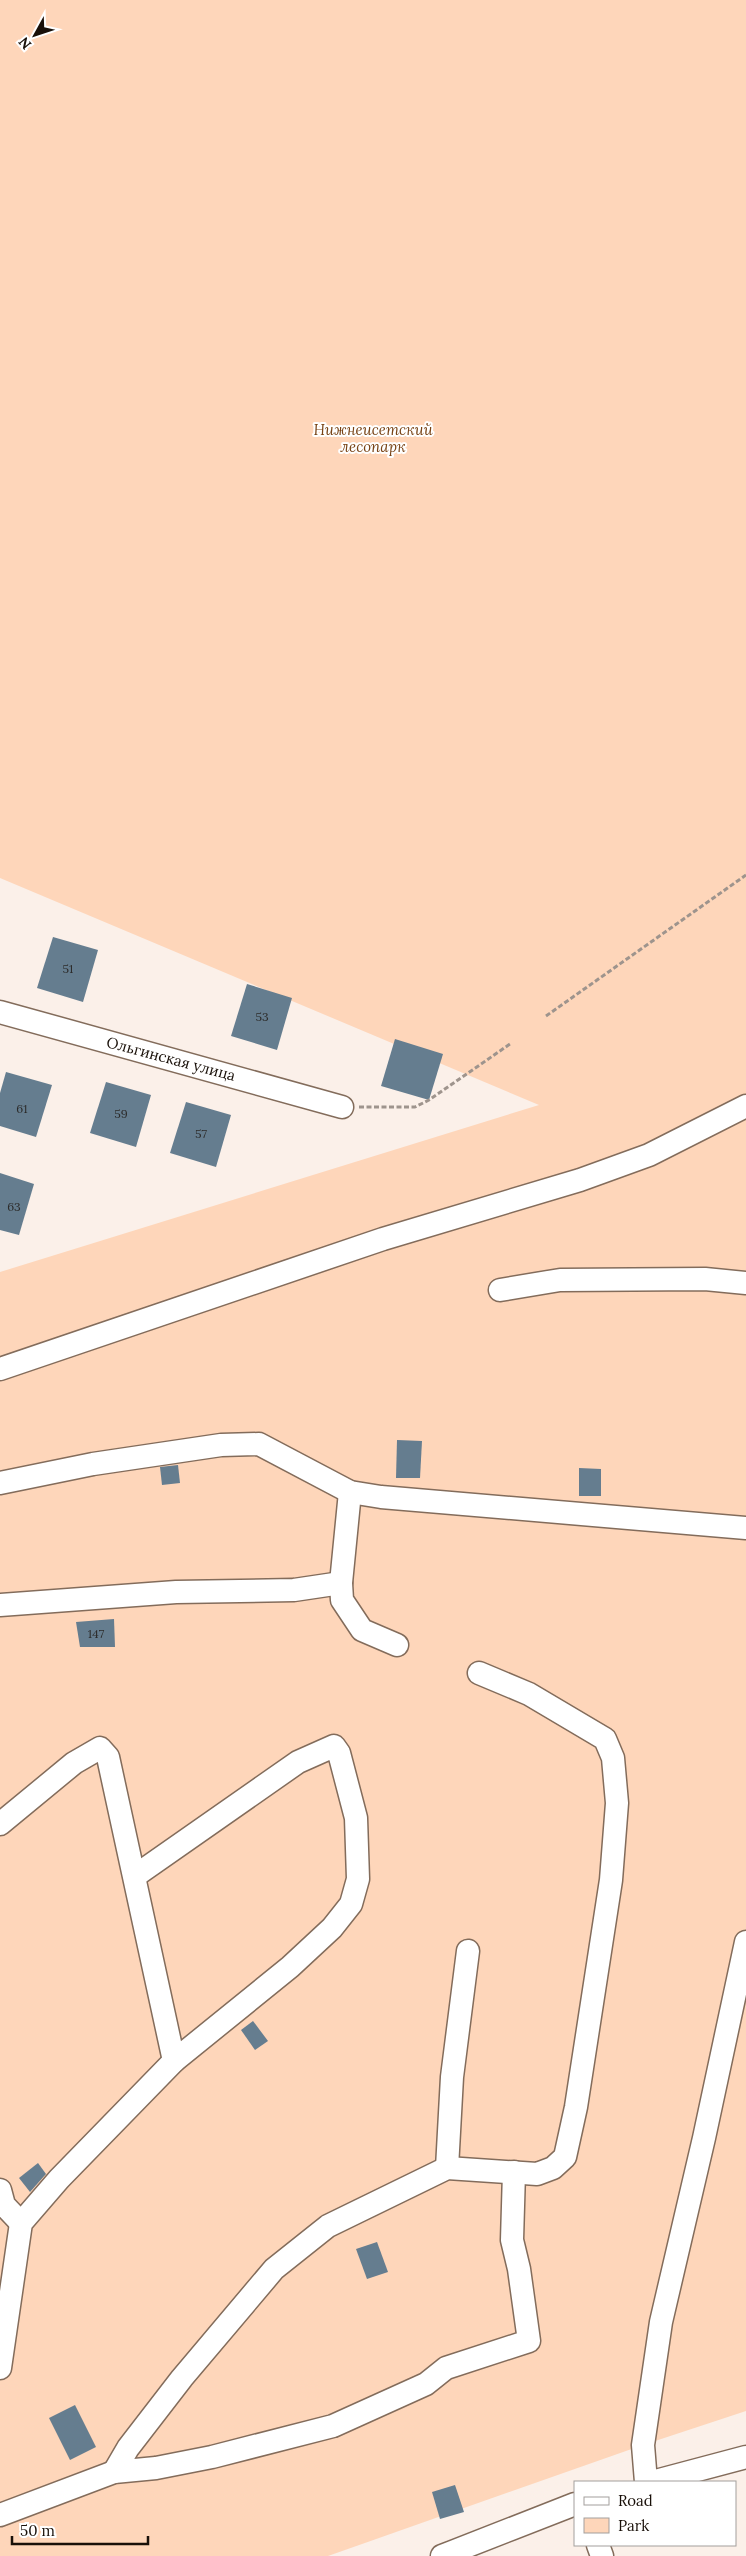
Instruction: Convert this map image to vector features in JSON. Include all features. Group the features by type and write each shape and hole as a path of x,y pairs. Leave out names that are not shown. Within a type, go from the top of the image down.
{"street":[{"name":"Ольгинская улица","path":"0,1012 342,1107"},
{"path":"0,1369 383,1239 580,1180 649,1155 746,1106"},
{"path":"500,1290 560,1280 705,1279 746,1283"},
{"path":"0,1483 103,1463 222,1445 259,1444 350,1492 381,1497 746,1528"},
{"path":"350,1492 340,1583 342,1600 362,1630 397,1645"},
{"path":"0,1605 176,1592 294,1590 340,1583"},
{"path":"114,2472 128,2448 176,2386 274,2269 328,2226 447,2168 537,2174 554,2168 565,2157 576,2107 611,1880 617,1803 613,1758 605,1739 530,1694 479,1673"},
{"path":"0,2368 21,2223 59,2179 174,2062 290,1967 332,1928 351,1904 358,1879 356,1818 339,1753 334,1746 298,1762 136,1876"},
{"path":"0,1824 74,1763 100,1748 108,1757 136,1876 152,1967 174,2062"},
{"path":"646,2481 643,2445 661,2322 704,2138 746,1942"},
{"path":"447,2168 452,2077 468,1951"},
{"path":"0,2515 114,2472 156,2468 212,2457 333,2426 426,2384 446,2368 529,2341 519,2269 512,2240 514,2172"},
{"path":"0,2190 4,2205 21,2223"},
{"path":"656,2481 746,2457"},
{"path":"442,2556 574,2504"}],"path":[{"path":"546,1016 746,875"},
{"path":"342,1107 415,1107 429,1100 510,1044"}],"green space":[{"name":"Нижнеисетский лесопарк","path":"0,0 746,0 746,2411 643,2445 328,2556 0,2556 0,1272 539,1105 0,878"}],"building":[{"path":"53,937 98,950 83,1002 37,988"},
{"path":"247,984 292,998 277,1050 231,1036"},
{"path":"395,1039 443,1054 429,1100 381,1086"},
{"path":"6,1072 52,1085 36,1137 0,1126 0,1093"},
{"path":"106,1082 151,1095 136,1147 90,1133"},
{"path":"186,1102 231,1115 216,1167 170,1153"},
{"path":"0,1173 34,1184 19,1235 0,1230"},
{"path":"397,1440 422,1441 420,1478 396,1478"},
{"path":"178,1465 180,1483 162,1485 160,1467"},
{"path":"579,1468 601,1469 601,1496 579,1496"},
{"path":"114,1619 115,1647 80,1647 76,1622"},
{"path":"253,2021 268,2041 255,2050 241,2030"},
{"path":"38,2163 46,2174 30,2192 19,2178"},
{"path":"377,2242 388,2272 367,2279 356,2249"},
{"path":"75,2405 96,2447 70,2460 49,2418"},
{"path":"455,2485 464,2512 440,2519 432,2492"}]}
